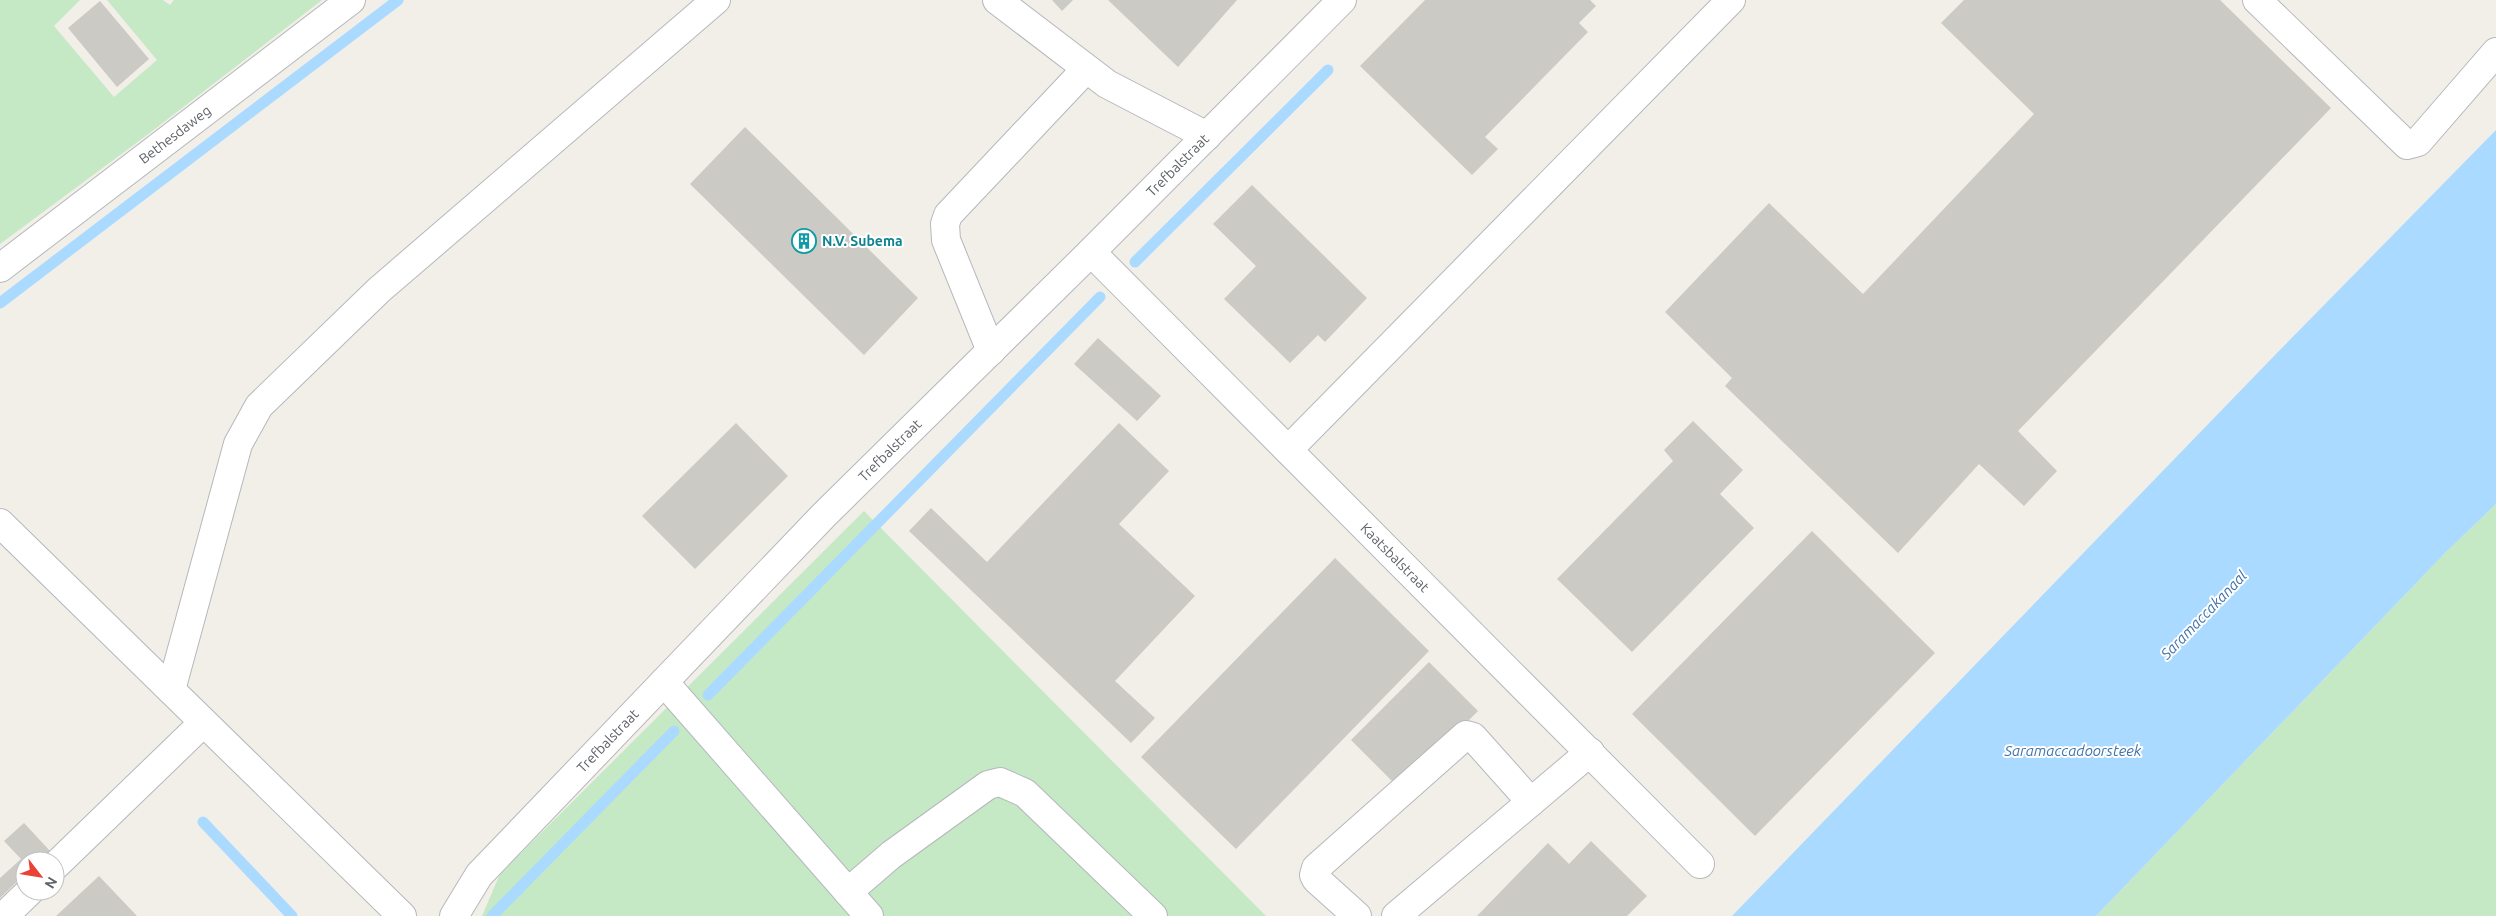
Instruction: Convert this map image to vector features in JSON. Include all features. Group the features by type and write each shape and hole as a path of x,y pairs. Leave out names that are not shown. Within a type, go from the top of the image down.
{"street":[{"name":"Bethesdaweg","path":"0,268 351,0"},
{"path":"171,690 238,444 259,406 379,290 716,0"},
{"path":"997,0 1108,84 1207,136"},
{"name":"Trefbalstraat","path":"454,916 479,875 823,516 1091,252 1342,0"},
{"path":"1288,450 1731,0"},
{"path":"2257,0 2406,145 2418,142 2496,52"},
{"path":"991,350 946,240 945,224 948,215 1086,69"},
{"name":"Kaatsbalstraat","path":"1091,252 1700,864"},
{"path":"0,523 402,916"},
{"path":"664,682 869,916"},
{"path":"65,856 203,723"},
{"path":"1357,916 1316,879 1314,870 1466,735 1473,738 1531,802"},
{"path":"1396,916 1590,752"},
{"path":"848,892 891,855 972,796 988,785 1000,782 1026,793 1154,916"},
{"path":"4,916 20,901"}],"green space":[{"path":"0,0 80,0 54,26 114,97 157,60 107,0 163,0 170,5 174,0 322,0 147,135 0,244"},
{"path":"2496,504 2496,916 2096,916 2446,552"},
{"path":"864,511 1266,916 482,916 500,874"}],"water":[{"name":"Saramaccadoorsteek","path":"2496,130 2496,504 2446,552 2096,916 1732,916 2276,354"}],"building":[{"path":"1052,0 1073,0 1062,11"},
{"path":"1108,0 1237,0 1178,67"},
{"path":"1425,0 1590,0 1596,6 1579,23 1588,32 1485,137 1498,149 1472,175 1360,66"},
{"path":"1964,0 2220,0 2331,108 2018,431 2057,471 2024,506 1979,464 1898,553 1725,386 1732,378 1665,312 1769,203 1863,294 2034,114 1941,23"},
{"path":"100,1 149,59 117,87 68,28"},
{"name":"N.V. Subema","path":"745,127 918,298 864,355 690,184"},
{"path":"1252,185 1367,298 1325,342 1318,335 1290,363 1224,299 1256,266 1213,224"},
{"path":"1098,338 1161,396 1137,421 1074,364"},
{"path":"1693,421 1743,470 1720,494 1754,528 1632,652 1557,579 1673,461 1664,450"},
{"path":"736,423 788,476 695,569 642,516"},
{"path":"1119,423 1169,471 1119,524 1195,596 1115,681 1155,718 1131,743 909,531 931,508 987,562"},
{"path":"1812,531 1935,653 1755,836 1632,714"},
{"path":"1335,558 1429,651 1236,849 1141,757"},
{"path":"1429,662 1478,711 1400,789 1351,740"},
{"path":"24,823 50,851 15,851 15,853 4,841"},
{"path":"1591,841 1647,896 1627,916 1477,916 1548,843 1569,864"},
{"path":"15,864 15,884 0,898 0,878"},
{"path":"99,876 137,916 56,916"}],"waterway":[{"path":"0,303 398,0"},
{"path":"1135,262 1328,70"},
{"path":"708,695 1100,297"},
{"path":"492,916 674,731"},
{"path":"203,822 292,916"}],"place":[{"name":"N.V. Subema","path":"804,241"}],"water label":[{"name":"Saramaccakanaal","path":"2204,615"}]}
